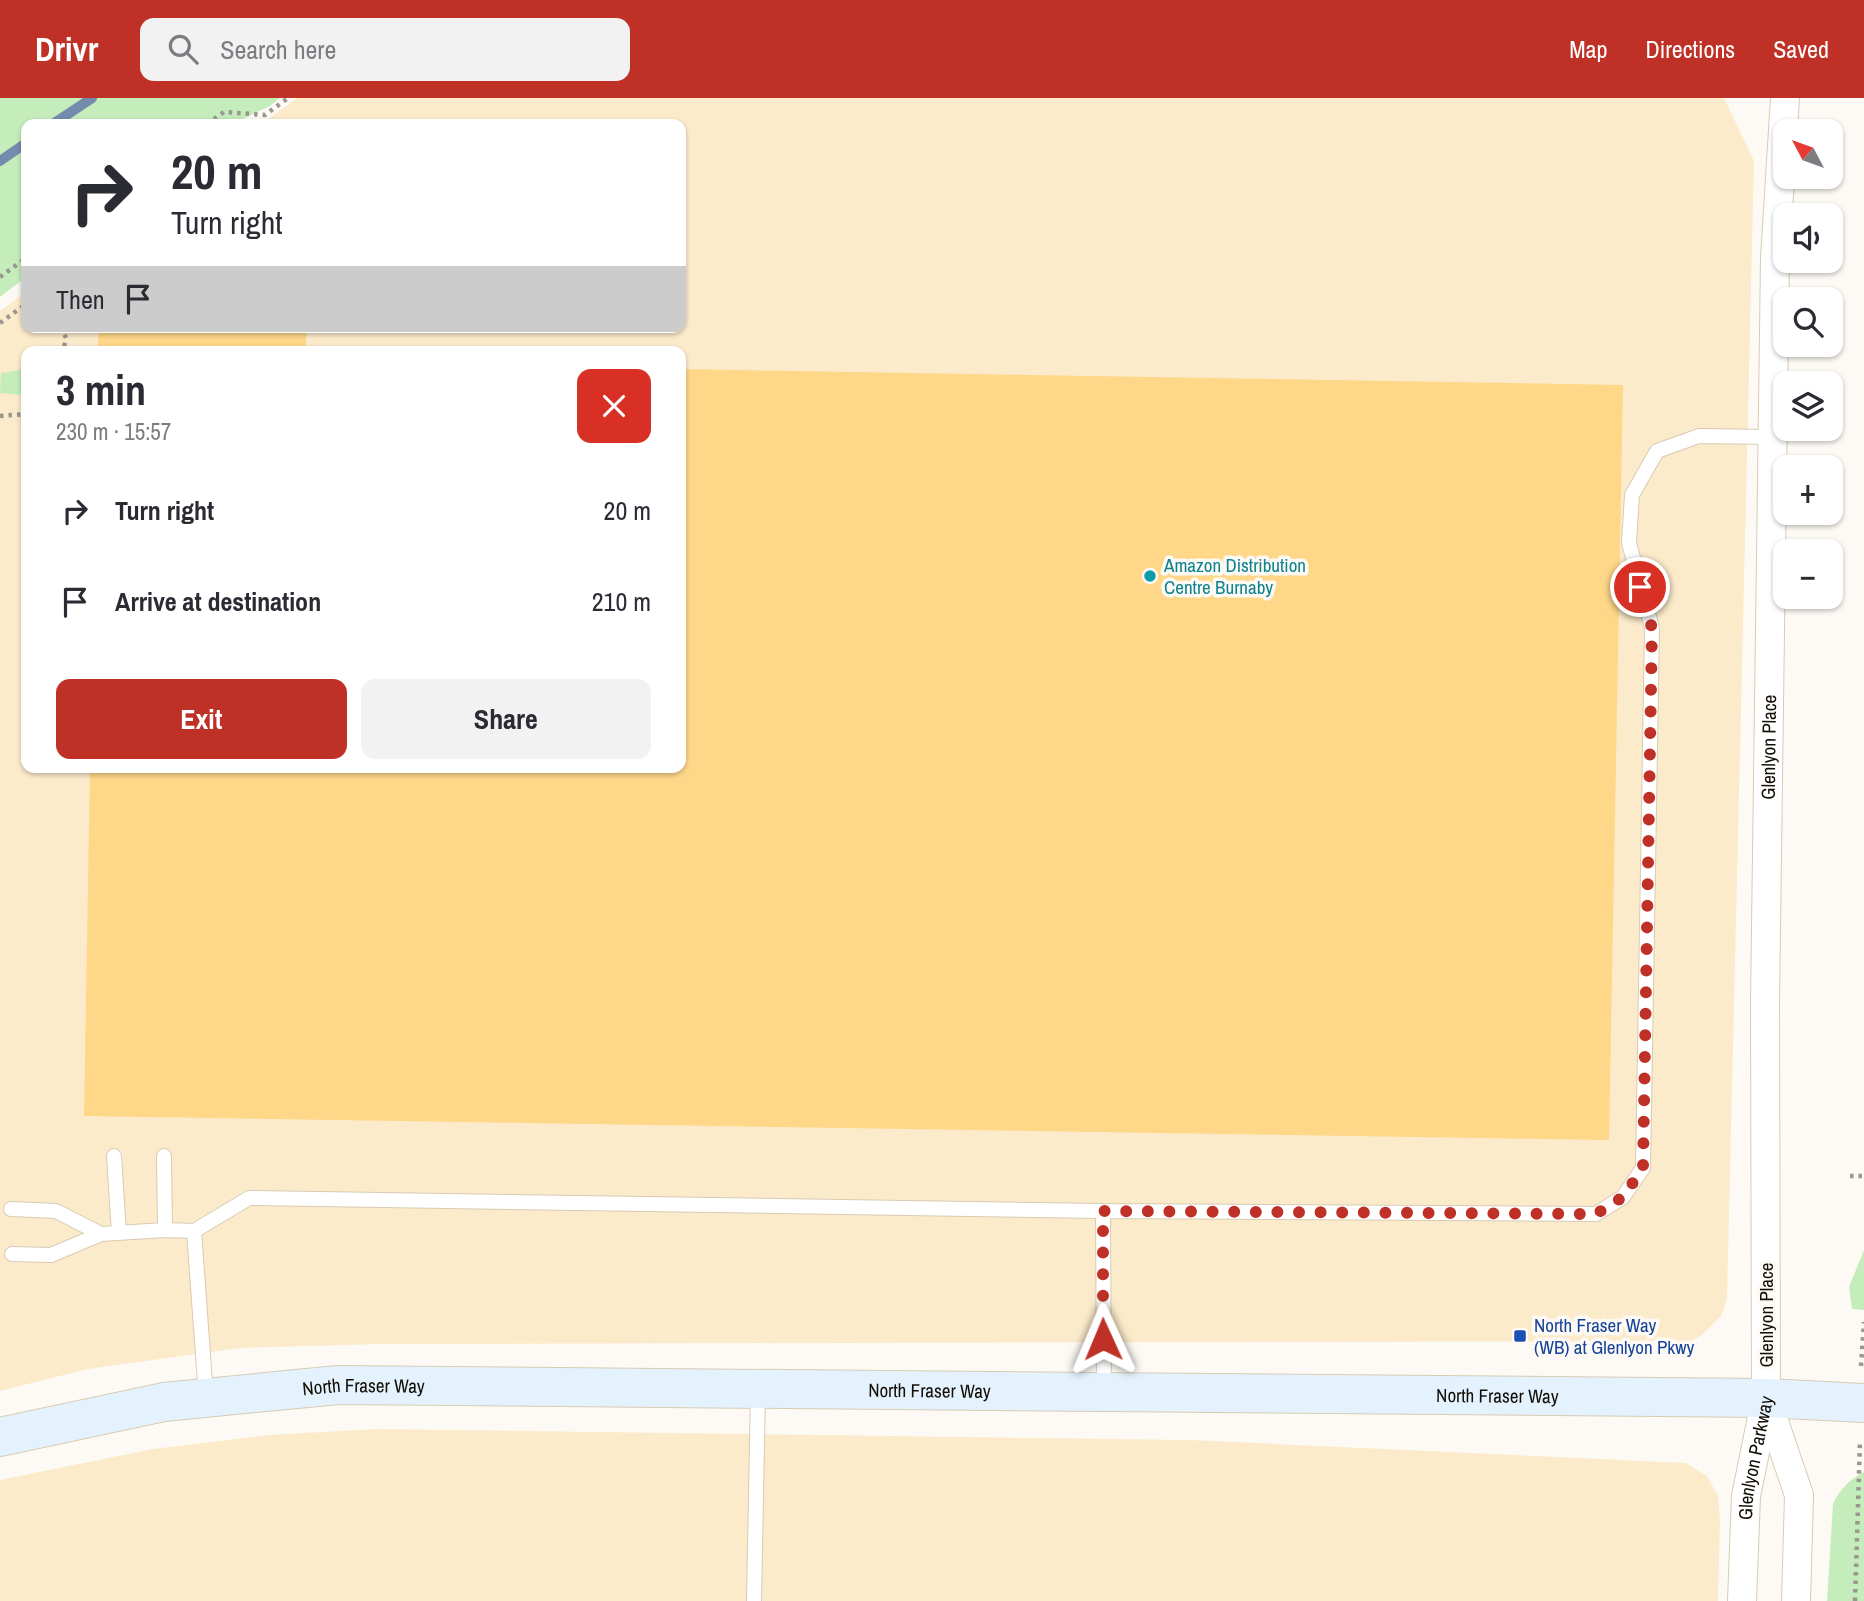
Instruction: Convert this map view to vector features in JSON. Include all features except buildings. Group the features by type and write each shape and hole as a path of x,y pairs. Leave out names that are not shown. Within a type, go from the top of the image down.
{"street":[{"name":"Glenlyon Place","path":"1774,371 1776,258 1785,98"},
{"name":"Glenlyon Place","path":"1766,1398 1765,1003 1773,438"},
{"name":"North Fraser Way","path":"0,1437 164,1402 338,1385 1766,1398 1864,1403"},
{"name":"Glenlyon Parkway","path":"1742,1601 1746,1496 1766,1398"},
{"name":"Glenlyon Parkway","path":"1766,1398 1799,1495 1796,1601"}],"lane":[{"path":"12,1254 51,1255 101,1234 194,1231 249,1198 1103,1211 1596,1214 1623,1197 1643,1168 1652,628 1629,543 1632,495 1657,451 1699,436 1773,438"},
{"path":"114,1156 118,1233"},
{"path":"164,1156 165,1230"},
{"path":"11,1209 56,1211 101,1234"},
{"path":"1103,1211 1104,1393"},
{"path":"194,1231 206,1397"},
{"path":"754,1601 758,1390"}],"path":[{"path":"214,119 224,111 265,115 288,98"},
{"path":"0,277 21,262"},
{"path":"0,323 21,308"},
{"path":"0,416 21,414"},
{"path":"1850,1176 1864,1176"},
{"path":"1861,1349 1864,1322"},
{"path":"1855,1601 1860,1474"}],"shaded area":[{"path":"297,98 1724,98 1754,161 1727,1300 1721,1316 1692,1341 381,1344 240,1348 88,1369 0,1391 0,311 21,296 21,333 686,333 686,119 268,119"},
{"path":"377,1429 1190,1440 1686,1463 1707,1476 1718,1496 1718,1601 0,1601 0,1480 153,1449 268,1435"}],"green space":[{"path":"0,98 280,98 243,119 21,119 21,281 0,297"},
{"path":"21,370 21,394 0,393 1,373"},
{"path":"1864,1250 1864,1310 1852,1309 1849,1287"},
{"path":"1864,1472 1864,1601 1827,1601 1833,1504 1846,1485"}],"waterway":[{"path":"60,119 92,98"},
{"path":"0,161 21,146"}],"place":[{"name":"Amazon Distribution Centre Burnaby","path":"1150,576"},
{"name":"North Fraser Way (WB) at Glenlyon Pkwy","path":"1520,1336"}],"route":[{"path":"1103,1339 1103,1211 1596,1214 1623,1197 1643,1168 1652,628 1640,587"}]}
